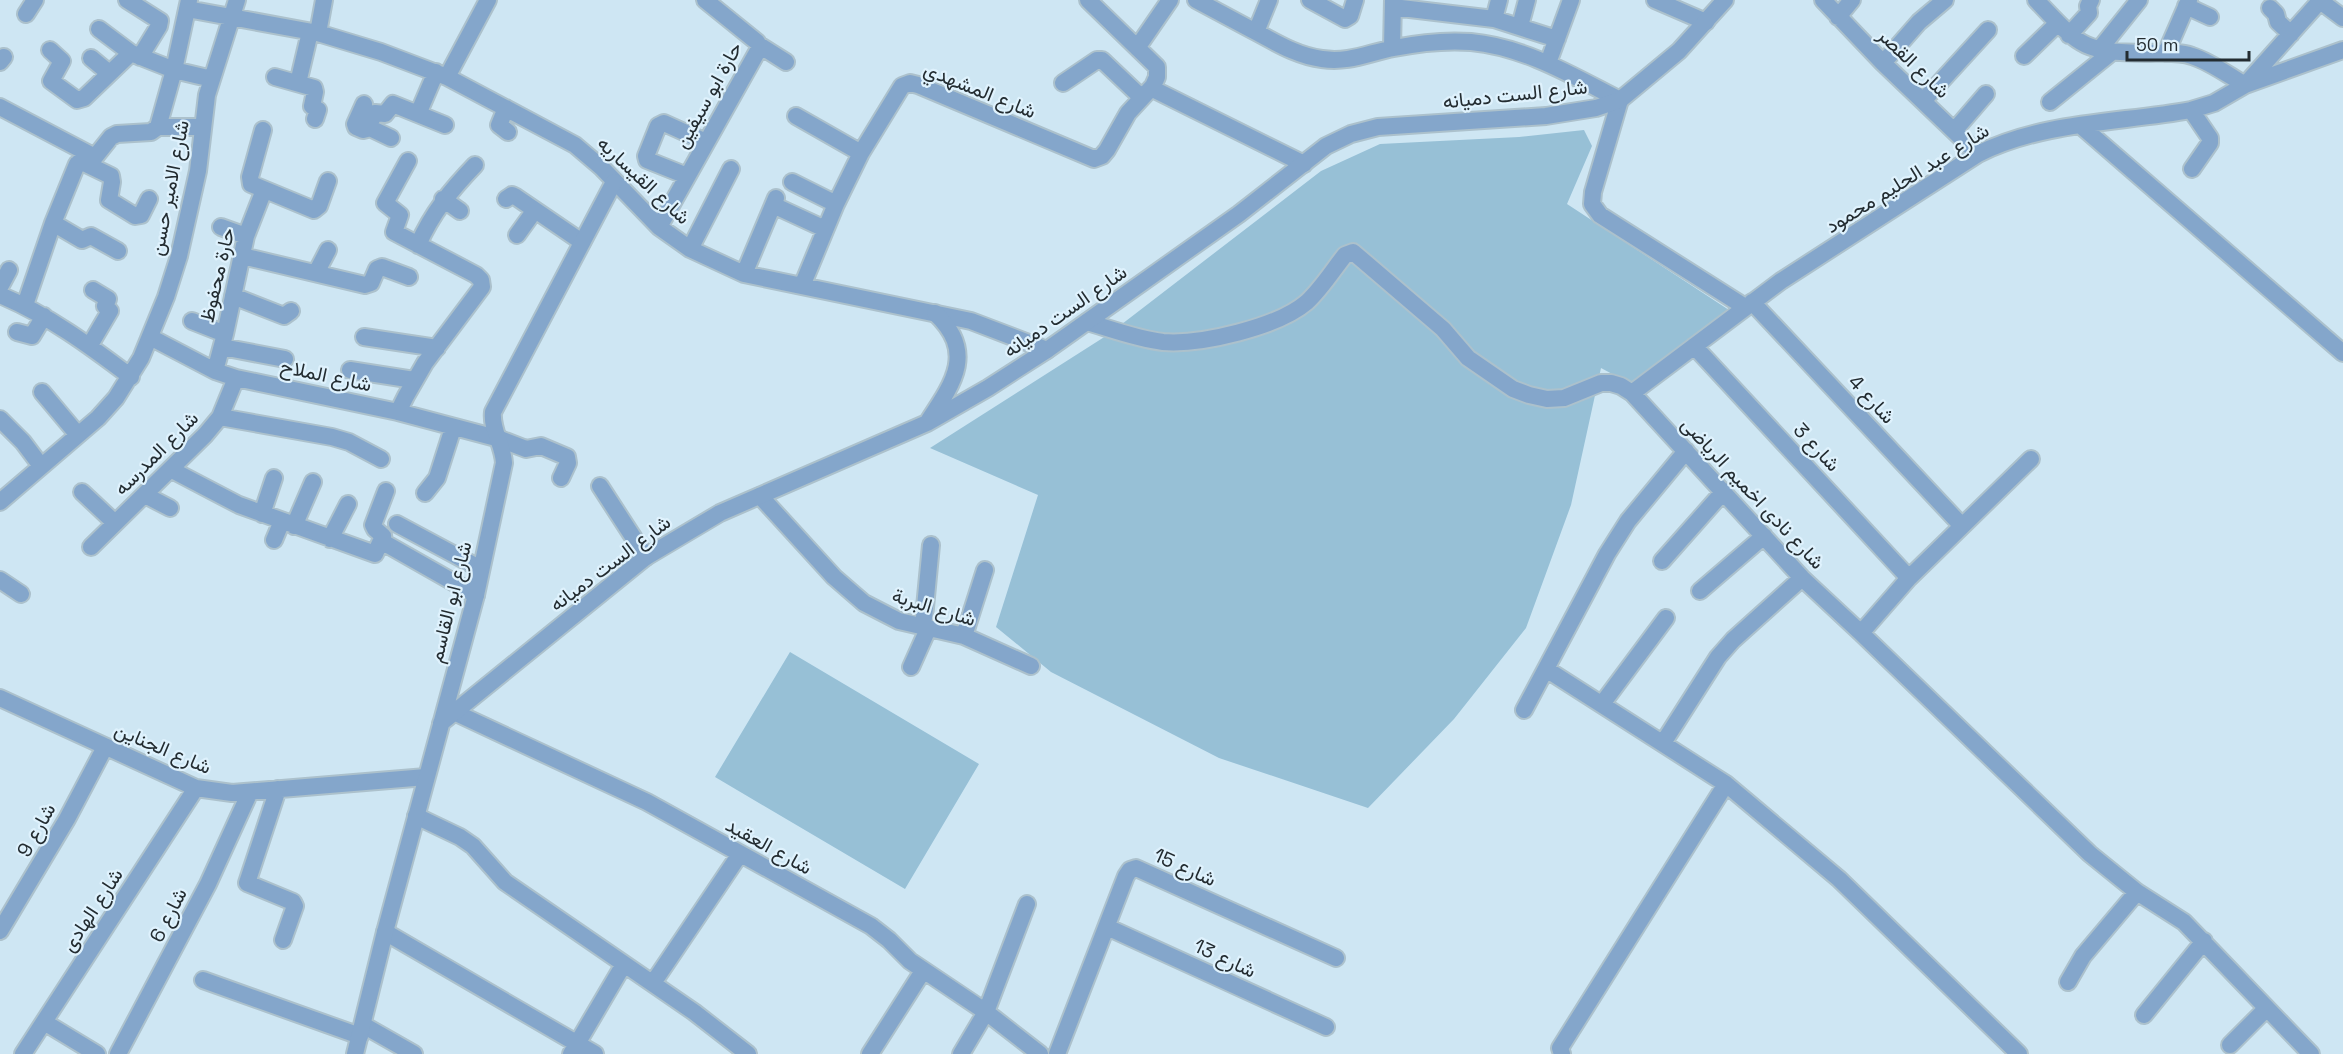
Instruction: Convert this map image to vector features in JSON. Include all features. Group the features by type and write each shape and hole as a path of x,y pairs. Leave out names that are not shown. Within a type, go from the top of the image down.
{"street":[{"path":"50,50 62,61 51,81 74,99 81,100 160,24 158,19 127,0"},
{"name":"شارع الامير حسن","path":"0,502 104,411 131,377 150,337 166,297 185,234 198,171 212,80 233,19 237,0"},
{"path":"298,83 324,0"},
{"name":"حارة ابو سيفين","path":"659,228 759,50 759,45 705,0"},
{"path":"1088,0 1157,68 1158,72 1147,92"},
{"path":"1137,48 1170,0"},
{"path":"1196,0 1300,54 1320,59 1362,58 1392,48 1431,42 1472,42 1511,50 1548,63 1620,100"},
{"path":"1254,30 1258,27 1269,0"},
{"path":"1310,0 1346,19 1350,16 1355,0"},
{"path":"1494,19 1499,0"},
{"path":"1520,26 1527,0"},
{"path":"1548,63 1571,0"},
{"path":"1655,0 1706,22"},
{"name":"شارع الست دميانه","path":"441,723 646,557 682,533 720,513 927,423 988,388 1047,350 1239,214 1326,146 1351,134 1378,127 1546,116 1596,108 1620,100 1680,51 1725,0"},
{"name":"شارع القصر","path":"1823,0 1883,63 1978,154"},
{"path":"1838,17 1852,0"},
{"path":"1883,63 1918,22 1945,0"},
{"path":"2036,0 2064,29 2088,47 2106,51 2192,56 2245,85 2320,1 2343,18"},
{"path":"2024,56 2090,13 2088,6 2091,0"},
{"path":"2049,102 2106,51 2139,0"},
{"path":"418,114 483,2"},
{"path":"1392,48 1393,3 1494,19 1557,39"},
{"path":"2166,53 2188,3 2210,17"},
{"path":"158,127 174,70 188,5"},
{"name":"شارع القيساريه","path":"188,5 233,19 314,33 381,52 442,75 575,145 603,168 659,228 690,249 744,274 971,321 1047,350"},
{"path":"2270,8 2276,14 2277,21 2291,34"},
{"path":"99,28 132,50 174,70 212,80"},
{"path":"1923,100 1988,30"},
{"path":"759,45 786,62"},
{"name":"شارع عبد الحليم محمود","path":"1632,393 1748,304 1978,154 2018,137 2080,125 2191,110 2214,103 2245,85 2343,50"},
{"path":"91,58 109,73"},
{"path":"1063,83 1097,60 1102,60 1147,92 1157,91 1304,164"},
{"path":"275,77 312,87 315,90 312,105 318,110 315,119"},
{"name":"شارع المشهدي","path":"802,286 836,204 861,153 902,86 910,83 918,85 1094,159 1102,156 1107,150 1116,131 1147,92"},
{"path":"1954,131 1986,94"},
{"path":"363,104 355,125 363,130 368,127 375,114 386,114 396,97 418,114 445,125"},
{"name":"شارع 4","path":"1620,100 1593,192 1592,204 1600,214 1748,304 1962,526"},
{"path":"0,107 88,159 111,176 108,200 135,216 141,215 149,199"},
{"path":"506,108 499,125 508,132"},
{"path":"2191,110 2210,138 2210,143 2192,169"},
{"path":"796,116 861,153"},
{"path":"687,176 647,160 646,156 658,126 664,123 706,142"},
{"path":"2080,125 2343,353"},
{"path":"25,305 76,164 88,159 117,134 151,132 158,127 203,127"},
{"path":"368,127 391,138"},
{"path":"263,130 250,177 252,184 314,210 319,206 328,181"},
{"path":"399,412 414,380 482,287 481,280 476,276 394,232 399,213 385,203 408,161"},
{"path":"418,245 443,199 475,165"},
{"path":"690,249 731,168"},
{"name":"شارع ابو القاسم","path":"355,1054 385,932 476,595 504,463 500,439 494,431 492,422 493,412 614,182"},
{"path":"792,182 836,204"},
{"name":"حارة محفوظ","path":"215,371 224,341 246,236 264,190"},
{"path":"506,199 512,195 582,242"},
{"path":"443,199 460,211"},
{"path":"744,274 775,201 825,229"},
{"path":"518,235 535,210"},
{"path":"53,223 82,240 91,236 118,251"},
{"path":"221,227 246,236"},
{"path":"316,273 328,250"},
{"name":"شارع نادى اخميم الرياضى","path":"1087,322 1139,338 1164,342 1204,338 1260,327 1285,317 1307,302 1345,255 1353,252 1443,328 1467,358 1513,389 1529,396 1546,399 1564,398 1591,386 1611,383 1621,386 1632,393 1802,578 2090,854 2137,892 2175,916 2204,941 2306,1052"},
{"path":"242,256 365,285 371,284 377,269 382,267 409,277"},
{"path":"3,282 25,305 90,345 131,377"},
{"path":"90,345 111,311 105,306 108,299 93,290"},
{"path":"233,296 284,316 291,311"},
{"path":"927,423 955,378 958,364 953,335 935,313"},
{"path":"17,332 32,336 44,316"},
{"path":"192,321 224,341 285,359"},
{"name":"شارع الملاح","path":"150,337 215,371 236,378 399,412 500,439 526,449 541,446 567,457 568,463 561,478"},
{"path":"364,337 437,348"},
{"name":"شارع 3","path":"1695,346 1909,578"},
{"path":"350,370 414,380"},
{"name":"شارع المدرسه","path":"91,547 190,453 220,417 236,378"},
{"path":"42,392 78,435"},
{"path":"220,417 332,437 349,442 381,459"},
{"path":"0,419 23,442 41,466"},
{"path":"424,494 436,478 453,428"},
{"path":"1524,710 1606,554 1628,521 1686,451"},
{"path":"1861,633 1909,578 2031,459"},
{"path":"172,470 216,494 262,514 375,554 383,534 373,525 386,491"},
{"path":"262,514 274,478"},
{"path":"274,540 288,524 313,482"},
{"path":"600,486 646,557"},
{"path":"1662,561 1724,491"},
{"path":"82,492 115,523"},
{"path":"145,495 170,508"},
{"name":"شارع البربة","path":"760,496 848,591 881,614 926,629 963,636 1031,666"},
{"path":"330,539 348,504"},
{"path":"397,524 481,569"},
{"path":"1700,591 1764,536"},
{"path":"381,542 476,595"},
{"path":"911,667 926,629 931,545"},
{"path":"963,636 985,570"},
{"path":"1663,743 1718,657 1733,640 1802,578"},
{"path":"1602,704 1666,618"},
{"path":"1546,669 1726,784 1839,879 2019,1054"},
{"name":"شارع الجناين","path":"0,698 196,788 232,793 426,777"},
{"name":"شارع العقيد","path":"454,712 647,802 871,926 923,971 986,1012 1040,1054"},
{"name":"شارع 9","path":"0,931 67,819 105,747"},
{"path":"1562,1054 1560,1048 1726,784"},
{"name":"شارع الهادى","path":"22,1054 196,788"},
{"path":"278,789 247,883 293,902 295,906 283,940"},
{"name":"شارع 6","path":"118,1054 208,884 250,792"},
{"path":"416,816 460,837 473,846 505,882 694,1012 748,1054"},
{"path":"652,983 740,854"},
{"name":"شارع 15","path":"1057,1054 1130,870 1136,868 1336,958"},
{"path":"2068,982 2083,956 2137,892"},
{"path":"961,1054 986,1012 1026,904"},
{"name":"شارع 13","path":"1107,927 1326,1027"},
{"path":"385,932 575,1049 595,1054"},
{"path":"2144,1015 2204,941"},
{"path":"575,1049 624,964"},
{"path":"870,1054 923,971"},
{"path":"203,980 361,1030 414,1054"},
{"path":"2230,1045 2266,1009"},
{"path":"44,1022 98,1054"}],"shaded area":[{"path":"1584,130 1592,146 1567,204 1729,310 1631,384 1601,368 1571,505 1526,628 1454,719 1368,808 1219,758 1051,672 996,627 1038,495 930,448 1109,334 1321,171 1380,144 1519,137"},
{"path":"790,652 979,764 905,889 715,777"}]}
